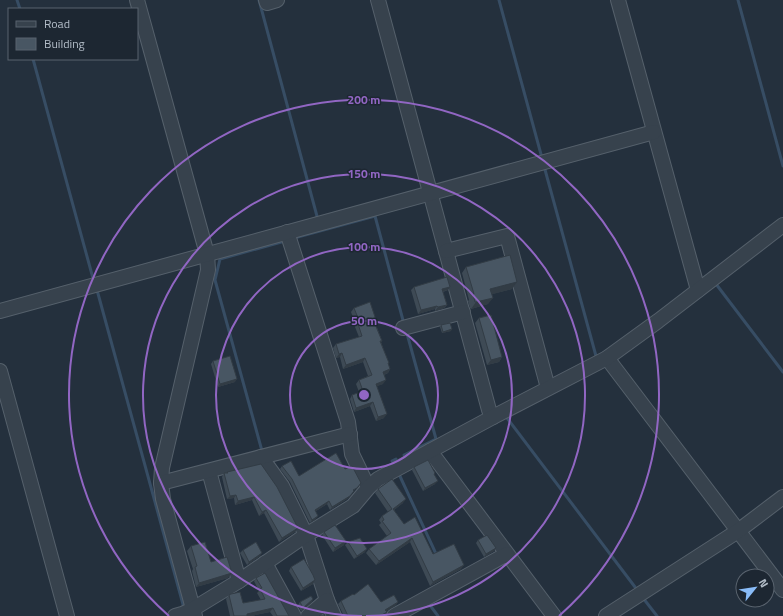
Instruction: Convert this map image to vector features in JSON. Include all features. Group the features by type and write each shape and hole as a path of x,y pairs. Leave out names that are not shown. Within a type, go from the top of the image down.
{"street":[{"path":"137,0 207,254 208,270 162,468 161,483 163,499 194,612"},
{"path":"266,0 267,2 277,0"},
{"path":"378,0 489,410 493,417"},
{"path":"618,0 698,290"},
{"path":"0,311 654,132"},
{"path":"175,616 194,612 306,535 354,506 369,487 378,479 607,358 783,225"},
{"path":"287,232 348,422 352,454 369,487"},
{"path":"446,251 507,236 548,388"},
{"path":"403,328 463,312"},
{"path":"607,358 783,590"},
{"path":"0,371 67,616"},
{"path":"161,483 350,434"},
{"path":"430,451 554,616"},
{"path":"261,457 282,486 306,535 327,600 334,616"},
{"path":"209,471 239,581"},
{"path":"606,616 738,531 783,497"},
{"path":"394,616 507,554"},
{"path":"265,563 294,616"},
{"path":"308,616 327,600"}],"building":[{"path":"510,255 517,282 490,289 493,298 475,302 466,267"},
{"path":"447,277 450,287 442,289 447,305 421,310 414,287"},
{"path":"370,302 377,323 375,324 382,341 380,341 390,369 383,372 386,380 376,384 387,414 378,417 373,402 356,408 352,395 363,391 359,380 372,375 365,358 346,365 342,353 339,354 336,344 362,336 354,308"},
{"path":"491,315 502,357 491,360 479,318"},
{"path":"450,323 452,329 443,332 441,325"},
{"path":"230,356 237,379 220,384 213,361"},
{"path":"336,453 345,469 352,466 361,483 353,490 354,491 350,496 332,507 329,501 315,510 318,516 312,520 292,479 282,466 291,461 299,476"},
{"path":"428,460 438,481 425,488 414,467"},
{"path":"261,464 277,487 298,528 282,538 266,510 262,512 254,497 238,501 236,495 230,496 224,473"},
{"path":"392,479 406,499 393,509 404,524 415,517 433,554 454,544 464,565 433,582 412,538 379,561 369,549 391,533 382,521 384,520 382,516 392,509 378,489"},
{"path":"335,525 346,541 335,548 324,532"},
{"path":"487,535 496,548 486,554 478,540"},
{"path":"360,538 367,549 357,556 348,542"},
{"path":"205,542 211,562 227,557 232,573 199,583 195,567 197,566 191,546"},
{"path":"256,542 262,553 249,562 243,550"},
{"path":"304,559 315,580 303,588 291,567"},
{"path":"265,573 289,616 277,616 273,608 247,614 247,616 234,616 229,595 240,592 243,603 265,599 260,589 262,588 256,578"},
{"path":"368,584 381,602 394,595 398,602 385,610 387,612 380,616 348,616 341,601 353,594 354,595"},
{"path":"311,596 313,599 303,608 300,602"}],"waterway":[{"path":"17,0 20,8"},
{"path":"259,0 318,220"},
{"path":"499,0 542,158"},
{"path":"738,0 783,166"},
{"path":"33,60 94,282"},
{"path":"544,166 596,356"},
{"path":"294,238 375,216 404,324"},
{"path":"262,451 215,280 220,259 285,241"},
{"path":"716,284 783,372"},
{"path":"97,290 184,608"},
{"path":"404,455 436,439 406,330"},
{"path":"507,418 635,587"},
{"path":"394,464 392,461 396,459"},
{"path":"398,472 437,556"},
{"path":"643,598 657,616"},
{"path":"431,602 429,604 438,616"}]}
